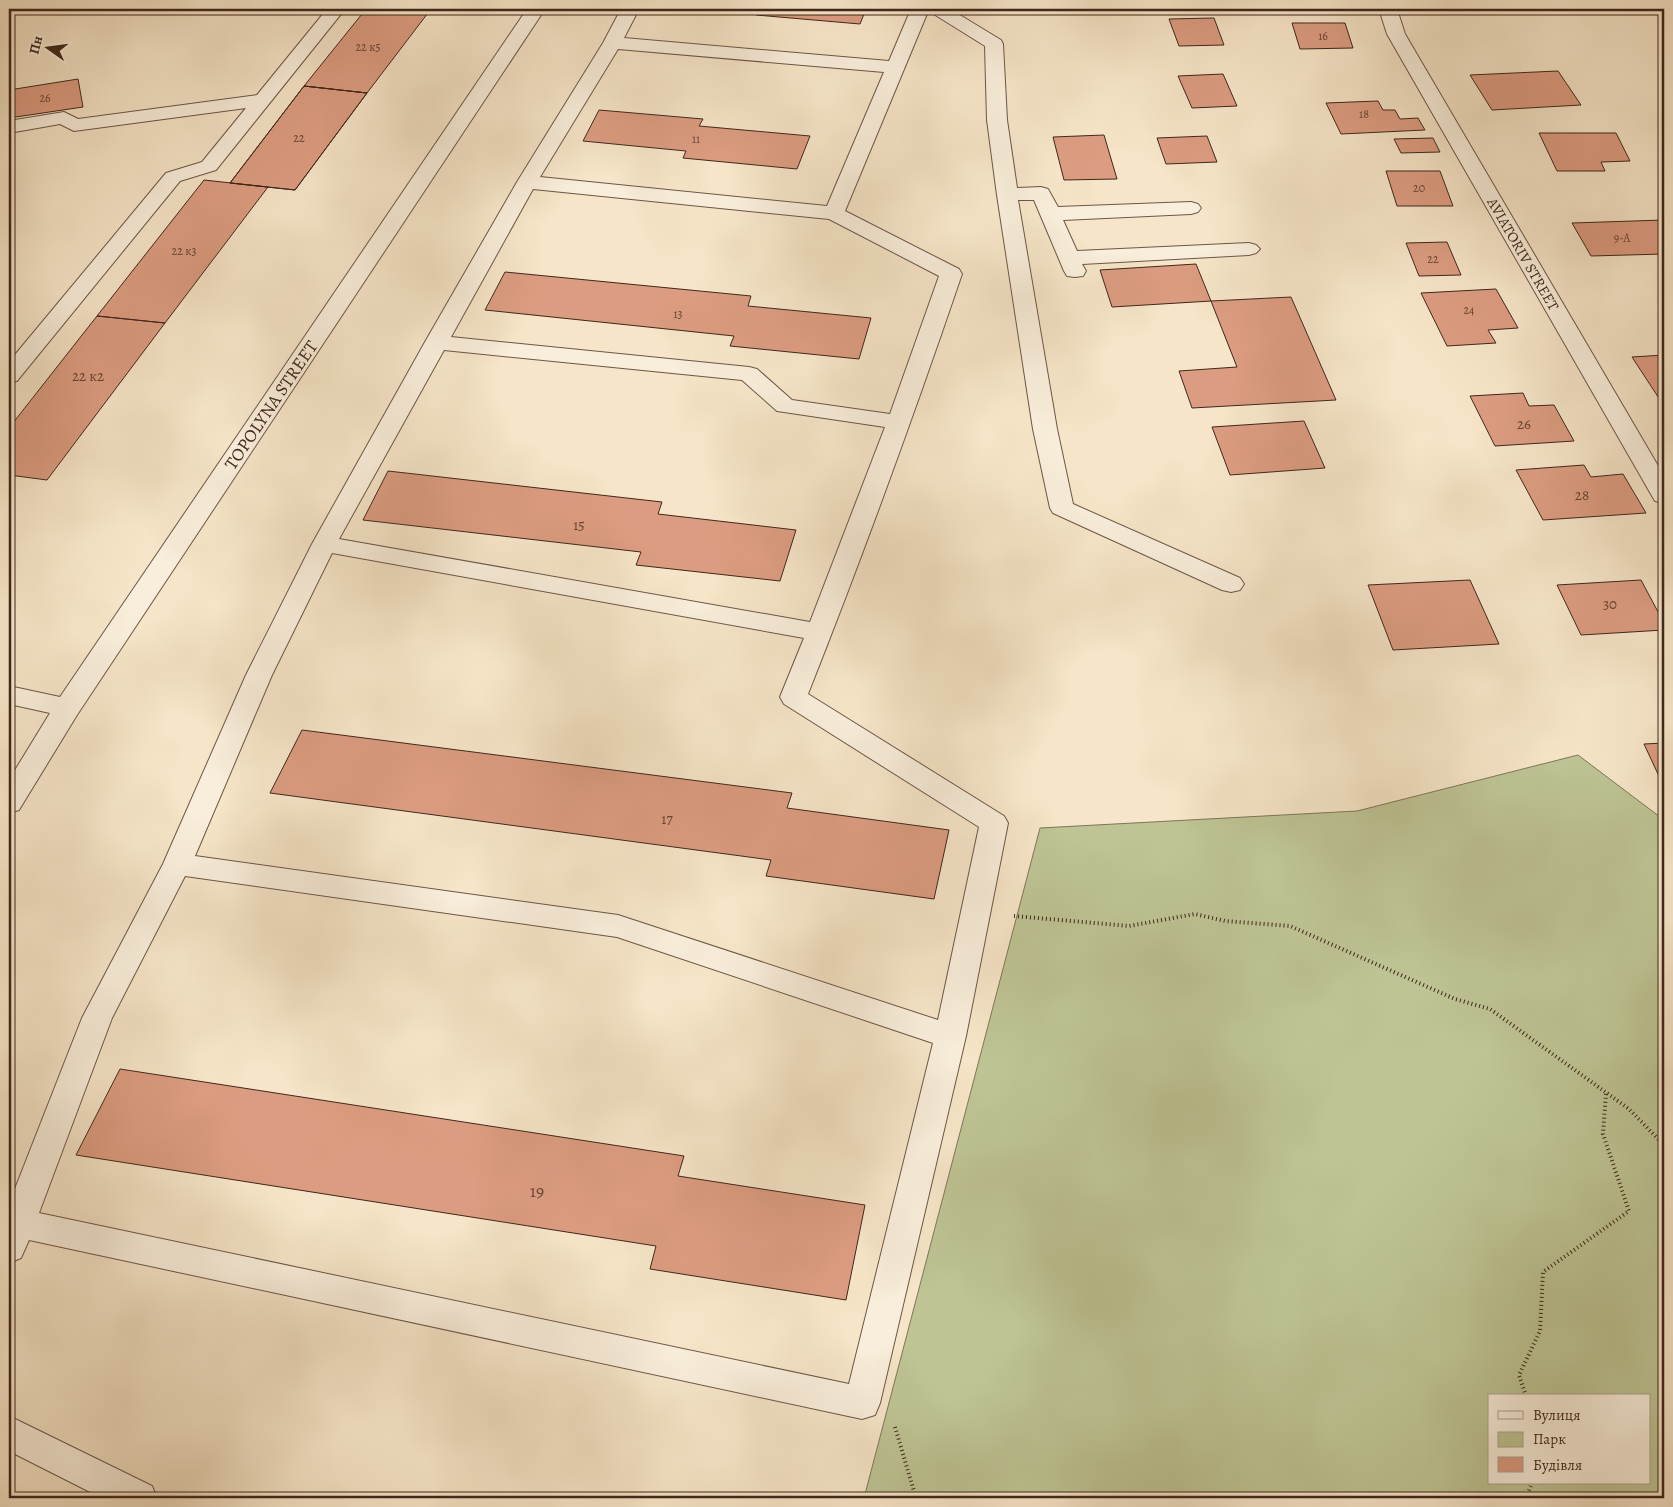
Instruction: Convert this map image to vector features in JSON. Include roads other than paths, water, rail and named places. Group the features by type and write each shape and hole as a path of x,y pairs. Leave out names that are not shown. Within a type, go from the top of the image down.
{"street":[{"path":"9,376 173,177 210,166 261,100 336,9"},
{"name":"TOPOLYNA STREET","path":"9,802 67,708 536,9"},
{"path":"527,182 834,213 951,274 900,422 820,632 793,697 994,823 950,1036 862,1404 14,1236 97,1018 177,864 259,675 324,544 527,182 612,43 630,9"},
{"path":"834,213 920,9"},
{"path":"938,9 994,44 997,120 1007,195 1045,429 1062,508 1231,584"},
{"name":"AVIATORIV STREET","path":"1388,9 1396,34 1664,496"},
{"path":"612,43 897,67"},
{"path":"9,126 64,118 74,125 261,100"},
{"path":"1007,195 1041,193 1072,265 1249,249"},
{"path":"1050,214 1191,208"},
{"path":"436,342 748,374 785,406 900,422"},
{"path":"324,544 820,632"},
{"path":"9,694 67,708"},
{"path":"177,864 618,926 950,1036"},
{"path":"9,1433 139,1498"}]}
